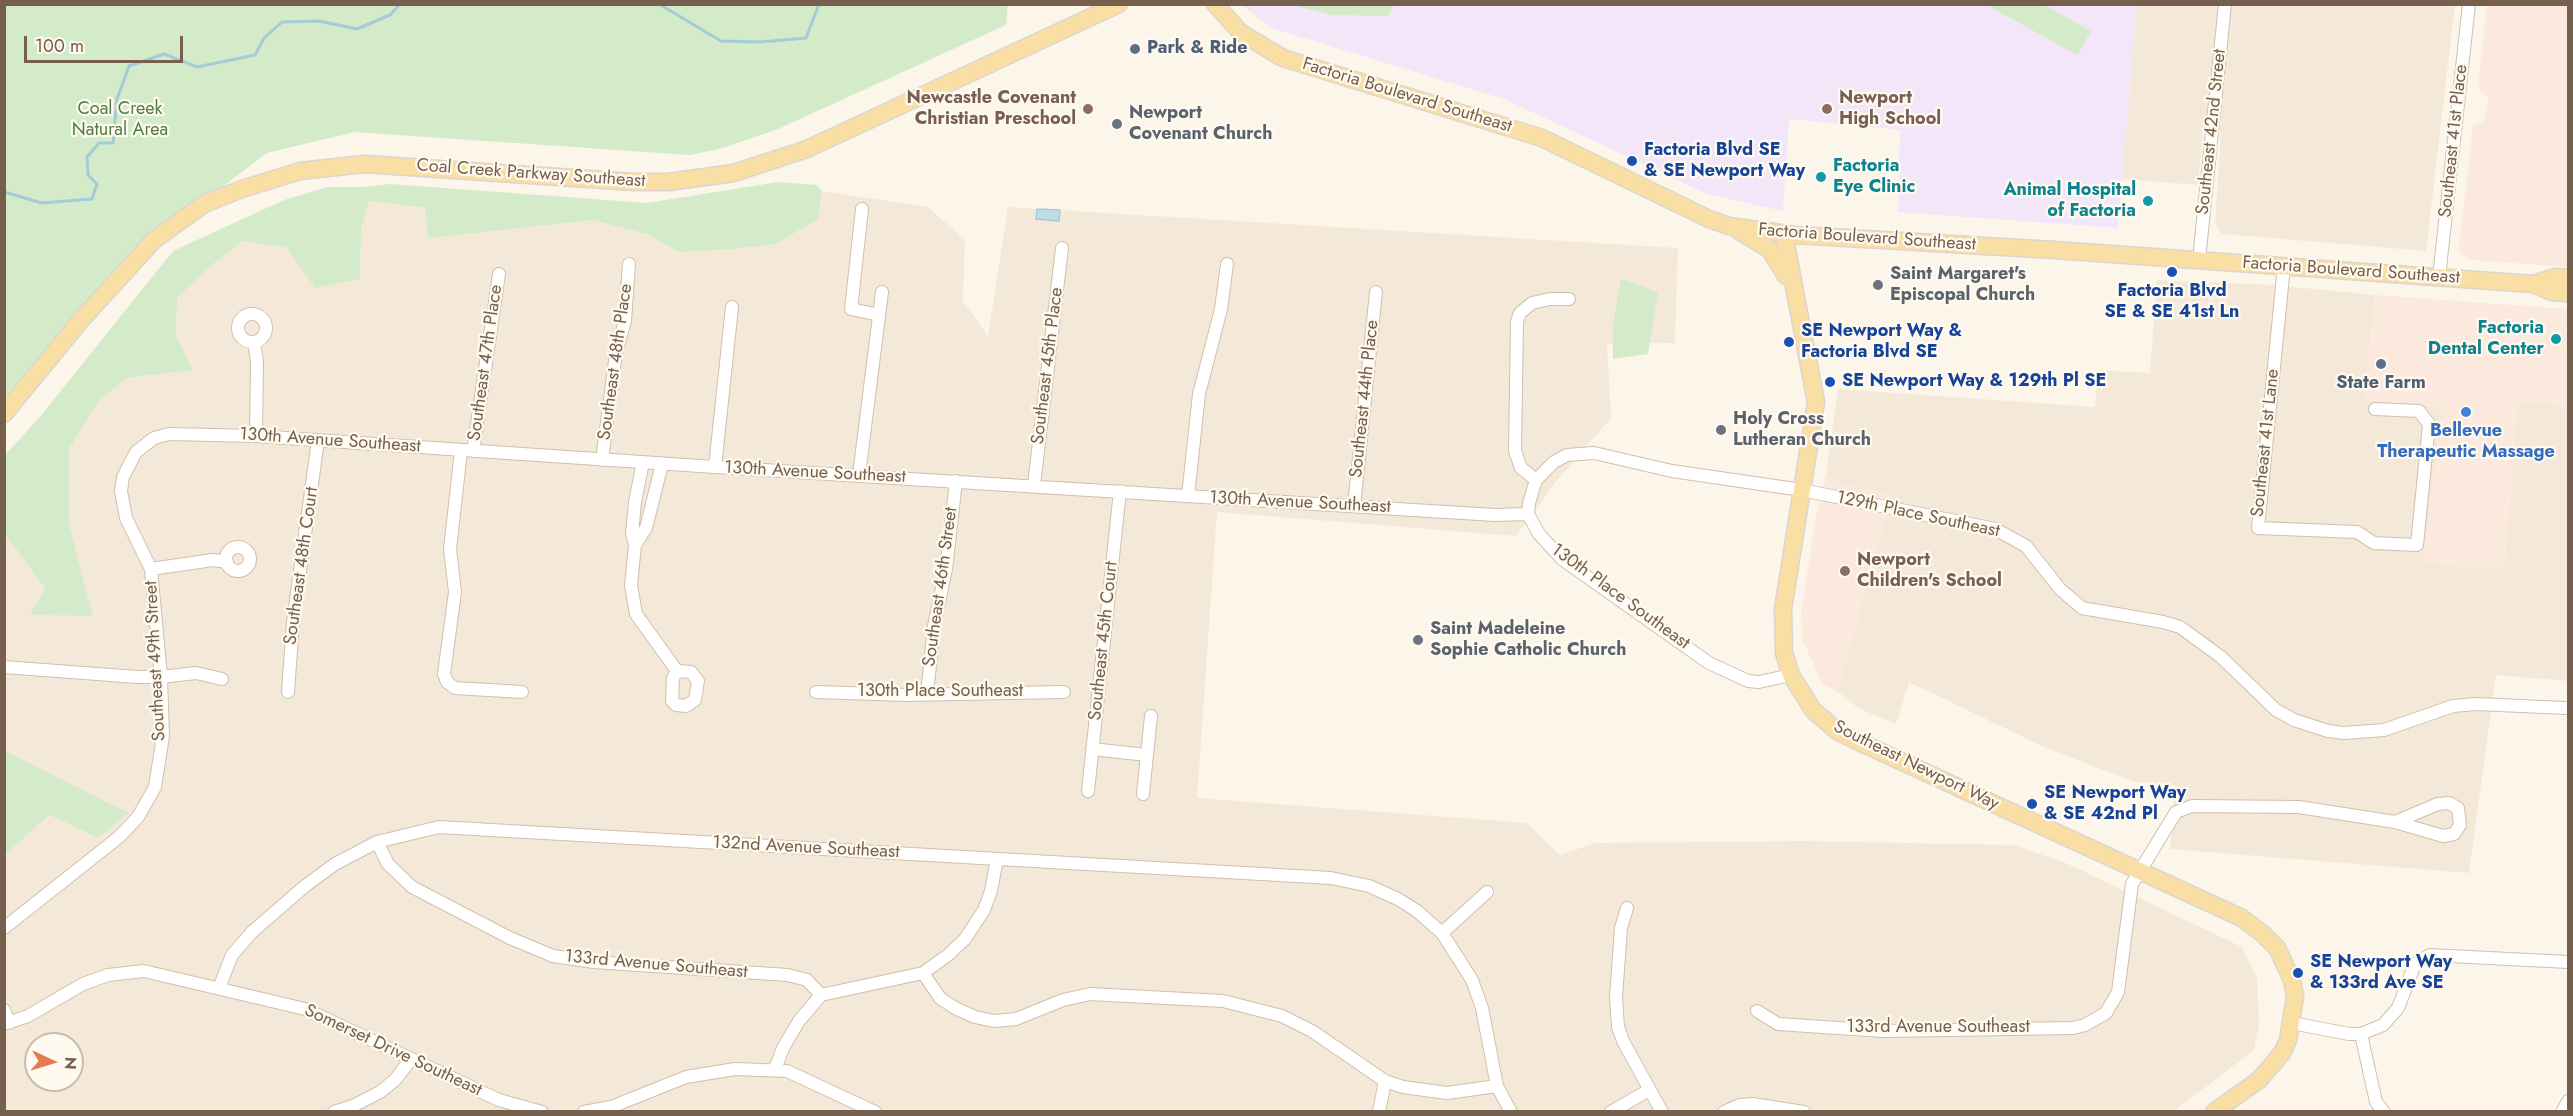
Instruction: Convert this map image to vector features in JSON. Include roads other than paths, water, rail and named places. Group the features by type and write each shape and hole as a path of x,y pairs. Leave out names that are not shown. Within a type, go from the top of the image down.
{"main road":[{"name":"Coal Creek Parkway Southeast","path":"4,414 81,320 154,240 204,204 242,189 300,171 364,164 634,182 668,182 734,173 807,149 1119,4"},
{"name":"Factoria Boulevard Southeast","path":"1215,4 1240,33 1283,58 1542,138 1709,219 1729,226 1784,234 2533,284 2552,292 2568,293"},
{"path":"1729,226 1775,254 1796,296"},
{"name":"Southeast Newport Way","path":"1784,234 1816,402 1781,631 1784,653 1791,675 1813,710 1846,735 2242,918 2277,948 2292,980 2295,997 2292,1023 2282,1053 2259,1080 2214,1112"},
{"name":"Factoria Boulevard Southeast","path":"2533,284 2555,277 2568,278"}],"street":[{"name":"Southeast 42nd Street","path":"2199,260 2226,4"},
{"name":"Southeast 41st Place","path":"2439,277 2469,4"},
{"path":"862,209 851,309 879,315"},
{"name":"Southeast 45th Place","path":"1034,485 1062,248"},
{"name":"Southeast 48th Place","path":"602,460 616,353 625,321 629,264"},
{"path":"1188,496 1199,393 1221,309 1227,264"},
{"name":"Southeast 41st Lane","path":"2284,266 2258,528 2357,532 2374,543 2417,545 2429,424 2419,411 2375,409"},
{"name":"Southeast 47th Place","path":"499,274 450,549 455,592 444,674 447,682 455,688 522,692"},
{"path":"859,476 882,292"},
{"name":"Southeast 44th Place","path":"1354,506 1376,292"},
{"path":"1528,514 1536,480 1521,468 1515,451 1517,322 1520,313 1532,303 1550,299 1569,299"},
{"path":"715,467 732,307"},
{"path":"254,342 257,362 256,436"},
{"name":"130th Avenue Southeast","path":"123,477 136,452 162,436 188,432 662,464 1495,515 1528,514"},
{"name":"Southeast 48th Court","path":"288,692 293,622 318,440"},
{"name":"129th Place Southeast","path":"1536,480 1554,462 1580,452 1616,456 1702,476 1802,490 1995,530 2013,537 2026,546 2060,589 2082,608 2180,627 2221,657 2276,710 2312,727 2344,733 2384,730 2453,706 2476,704 2565,708"},
{"path":"643,462 635,502 632,534 635,545 631,585 636,614 677,670"},
{"path":"635,545 649,519 662,464"},
{"name":"Southeast 49th Street","path":"4,928 119,837 146,805 156,787 163,736 161,677 151,569 126,518 121,497 123,477"},
{"name":"Southeast 46th Street","path":"927,694 934,626 946,569 956,481"},
{"name":"Southeast 45th Court","path":"1088,791 1120,491"},
{"name":"130th Place Southeast","path":"1528,514 1539,534 1562,559 1709,663 1749,681 1759,682 1791,675"},
{"path":"151,569 213,560 227,562"},
{"path":"4,667 64,673 161,677 196,673 222,679"},
{"name":"130th Place Southeast","path":"816,692 927,694 1064,692"},
{"path":"1143,794 1151,716"},
{"path":"1092,749 1147,754"},
{"path":"2139,870 2171,817 2184,808 2299,807 2395,822 2443,836 2454,834 2460,825 2458,808 2449,803 2438,804 2395,822"},
{"name":"132nd Avenue Southeast","path":"219,988 232,955 252,932 304,886 335,864 377,842 439,827 1340,880 1369,886 1398,899 1417,910 1442,933 1472,980 1482,1008 1497,1086 1511,1112"},
{"name":"133rd Avenue Southeast","path":"377,842 388,864 412,887 510,938 553,956 594,962 788,975 807,980 821,995"},
{"path":"775,1069 783,1048 799,1021 821,995 923,974 948,955 975,925 991,891 998,859"},
{"name":"133rd Avenue Southeast","path":"1757,1011 1778,1024 1850,1029 2073,1028 2096,1020 2114,1002 2121,975 2132,884 2139,870"},
{"path":"1442,933 1487,892"},
{"path":"1627,908 1621,928 1616,1012 1623,1041 1662,1112"},
{"path":"2292,1023 2361,1034 2383,1025 2398,1008 2409,974 2422,957 2440,954 2568,962"},
{"name":"Somerset Drive Southeast","path":"7,1024 54,1002 83,984 108,975 144,971 306,1009 345,1025 411,1059 512,1105 542,1112"},
{"path":"923,974 940,998 955,1008 975,1017 994,1021 1016,1019 1063,1000 1090,994 1223,1001 1252,1006 1282,1016 1312,1031 1385,1081 1423,1091 1447,1093 1497,1086"},
{"path":"4,1010 7,1024"},
{"path":"2361,1034 2376,1102 2384,1112"},
{"path":"334,1112 380,1092 395,1080 411,1059"},
{"path":"584,1112 612,1109 700,1073 719,1070 775,1069 802,1076 875,1112"},
{"path":"1379,1112 1385,1081"},
{"path":"1611,1112 1649,1090"},
{"path":"2562,1112 2568,1101"},
{"path":"1724,1112 1740,1105 1753,1104 1804,1112"}],"water":[{"path":"1037,209 1060,210 1059,221 1036,219"}],"waterway":[{"path":"4,192 42,203 92,199 97,184 88,175 87,157 99,143 113,143 117,99 129,66 164,54 197,67 255,55 264,38 282,22 319,21 357,29 390,15 400,4"},
{"path":"659,4 721,41 760,42 806,38 819,4"}],"place":[{"name":"Park & Ride","path":"1135,49"},
{"name":"Newcastle Covenant Christian Preschool","path":"1088,109"},
{"name":"Newport High School","path":"1827,109"},
{"name":"Newport Covenant Church","path":"1117,124"},
{"name":"Factoria Blvd SE & SE Newport Way","path":"1632,161"},
{"name":"Factoria Eye Clinic","path":"1821,177"},
{"name":"Animal Hospital of Factoria","path":"2148,201"},
{"name":"Factoria Blvd SE & SE 41st Ln","path":"2172,272"},
{"name":"Saint Margaret's Episcopal Church","path":"1878,285"},
{"name":"Factoria Dental Center","path":"2556,339"},
{"name":"SE Newport Way & Factoria Blvd SE","path":"1789,342"},
{"name":"State Farm","path":"2381,364"},
{"name":"SE Newport Way & 129th Pl SE","path":"1830,382"},
{"name":"Bellevue Therapeutic Massage","path":"2466,412"},
{"name":"Holy Cross Lutheran Church","path":"1721,430"},
{"name":"Newport Children's School","path":"1845,571"},
{"name":"Saint Madeleine Sophie Catholic Church","path":"1418,640"},
{"name":"SE Newport Way & SE 42nd Pl","path":"2032,804"},
{"name":"SE Newport Way & 133rd Ave SE","path":"2298,973"}],"park label":[{"name":"Coal Creek Natural Area","path":"120,120"}]}
